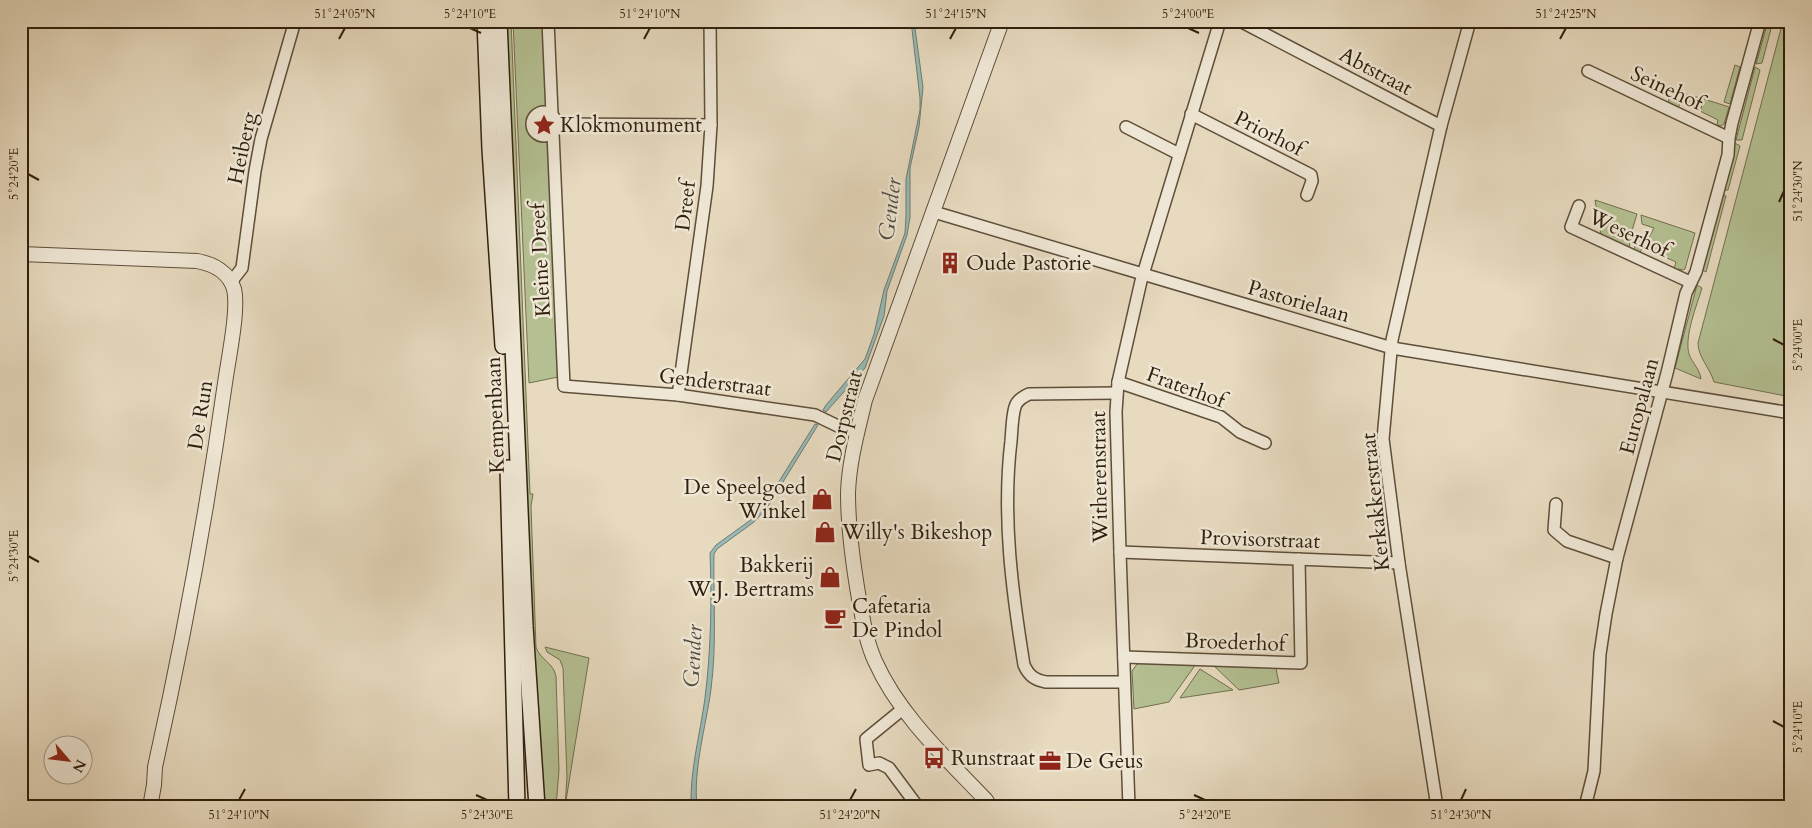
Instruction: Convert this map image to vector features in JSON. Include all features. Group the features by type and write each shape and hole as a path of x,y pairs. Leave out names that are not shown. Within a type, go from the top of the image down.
{"main road":[{"name":"Kempenbaan","path":"485,21 490,149 507,410 517,807"},
{"name":"Kempenbaan","path":"499,21 525,626 537,807"}],"street":[{"name":"Heiberg","path":"231,282 242,268 261,139 295,21"},
{"name":"Kleine Dreef","path":"548,21 564,386"},
{"name":"Dreef","path":"678,395 707,186 712,125 710,21"},
{"name":"Dorpstraat","path":"991,804 940,752 904,708 875,661 865,635 856,584 849,521 848,492 851,462 865,400 1002,21"},
{"name":"Witherenstraat","path":"1129,807 1120,552 1118,388 1143,275 1220,21"},
{"name":"Abtstraat","path":"1240,21 1442,126"},
{"name":"Europalaan","path":"1585,807 1594,771 1600,654 1617,558 1690,282 1696,272 1728,154 1729,138 1760,21"},
{"name":"Kerkakkerstraat","path":"1437,807 1399,563 1383,439 1392,348 1442,126 1468,22"},
{"name":"Seinehof","path":"1588,71 1729,138"},
{"name":"Priorhof","path":"1191,114 1311,175 1312,181 1307,195"},
{"path":"554,124 712,125"},
{"path":"1126,127 1179,154"},
{"name":"Weserhof","path":"1579,206 1571,227 1690,282"},
{"name":"Pastorielaan","path":"934,212 1392,348 1791,413"},
{"path":"21,254 191,260 214,266 231,282"},
{"name":"De Run","path":"150,807 155,767 190,592 217,438 233,326 235,298 231,282"},
{"name":"Genderstraat","path":"564,386 678,395 815,415 842,428 858,431"},
{"name":"Fraterhof","path":"1124,682 1046,682 1037,680 1028,673 1024,665 1015,610 1008,542 1008,461 1015,406 1021,398 1029,394 1118,388 1221,417 1240,432 1265,443"},
{"path":"1556,504 1554,530 1560,536 1567,541 1617,558"},
{"name":"Provisorstraat","path":"1120,552 1399,563"},
{"name":"Broederhof","path":"1124,657 1302,663 1299,559"},
{"path":"904,708 866,739 869,765 879,763 889,768 918,807"},
{"name":"De Run","path":"140,807 146,784 155,767"}],"green space":[{"path":"505,21 511,21 530,494 533,494 531,506 536,647 540,655 552,667 556,676 559,770 556,807 545,807 529,604"},
{"path":"513,21 543,21 546,108 537,109 531,113 527,119 527,125 533,137 539,140 548,140 558,377 529,383"},
{"path":"1768,21 1773,21 1762,63 1756,64"},
{"path":"1783,21 1791,21 1791,397 1714,382 1700,353 1698,343"},
{"path":"1735,65 1740,67 1730,104 1724,102"},
{"path":"1755,67 1760,70 1742,140 1736,140"},
{"path":"1672,90 1700,98 1697,110 1681,102 1677,110 1667,105"},
{"path":"1704,99 1729,107 1724,124 1721,126 1717,125 1718,120 1700,111"},
{"path":"1735,143 1740,146 1728,190 1723,190"},
{"path":"1722,194 1726,196 1706,272 1702,270"},
{"path":"1595,200 1637,214 1631,234 1629,250 1601,235"},
{"path":"1641,215 1695,233 1685,269 1678,269 1677,272 1674,269 1676,262 1643,247 1639,254 1633,252 1638,238 1647,241 1654,228 1642,224"},
{"path":"1697,285 1702,288 1692,321 1688,347 1689,354 1701,379 1675,368"},
{"path":"545,647 589,658 565,807 567,777 563,668 560,660 547,652"},
{"path":"1211,663 1275,664 1279,683 1239,690"},
{"path":"1137,664 1196,664 1169,702 1134,709 1132,671"},
{"path":"1200,669 1233,690 1180,698"}],"water":[{"path":"911,21 914,21 923,87 919,127 910,168 910,217 907,235 887,291 884,316 865,368 826,412 823,410 826,405 865,359 874,334 884,290 905,233 906,179 920,110"},
{"path":"815,424 818,425 767,508 754,522 717,549 714,554 713,672 698,763 697,807 691,807 694,766 709,662 711,608 710,553 716,545 752,519 763,507"}],"place":[{"name":"Klokmonument","path":"544,125"},
{"name":"Oude Pastorie","path":"950,263"},
{"name":"De Speelgoed Winkel","path":"822,499"},
{"name":"Willy's Bikeshop","path":"825,532"},
{"name":"Bakkerij W.J. Bertrams","path":"830,577"},
{"name":"Cafetaria De Pindol","path":"835,618"},
{"name":"Runstraat","path":"934,758"},
{"name":"De Geus","path":"1050,761"}],"water label":[{"name":"Gender","path":"889,209"},
{"name":"Gender","path":"692,656"}]}
